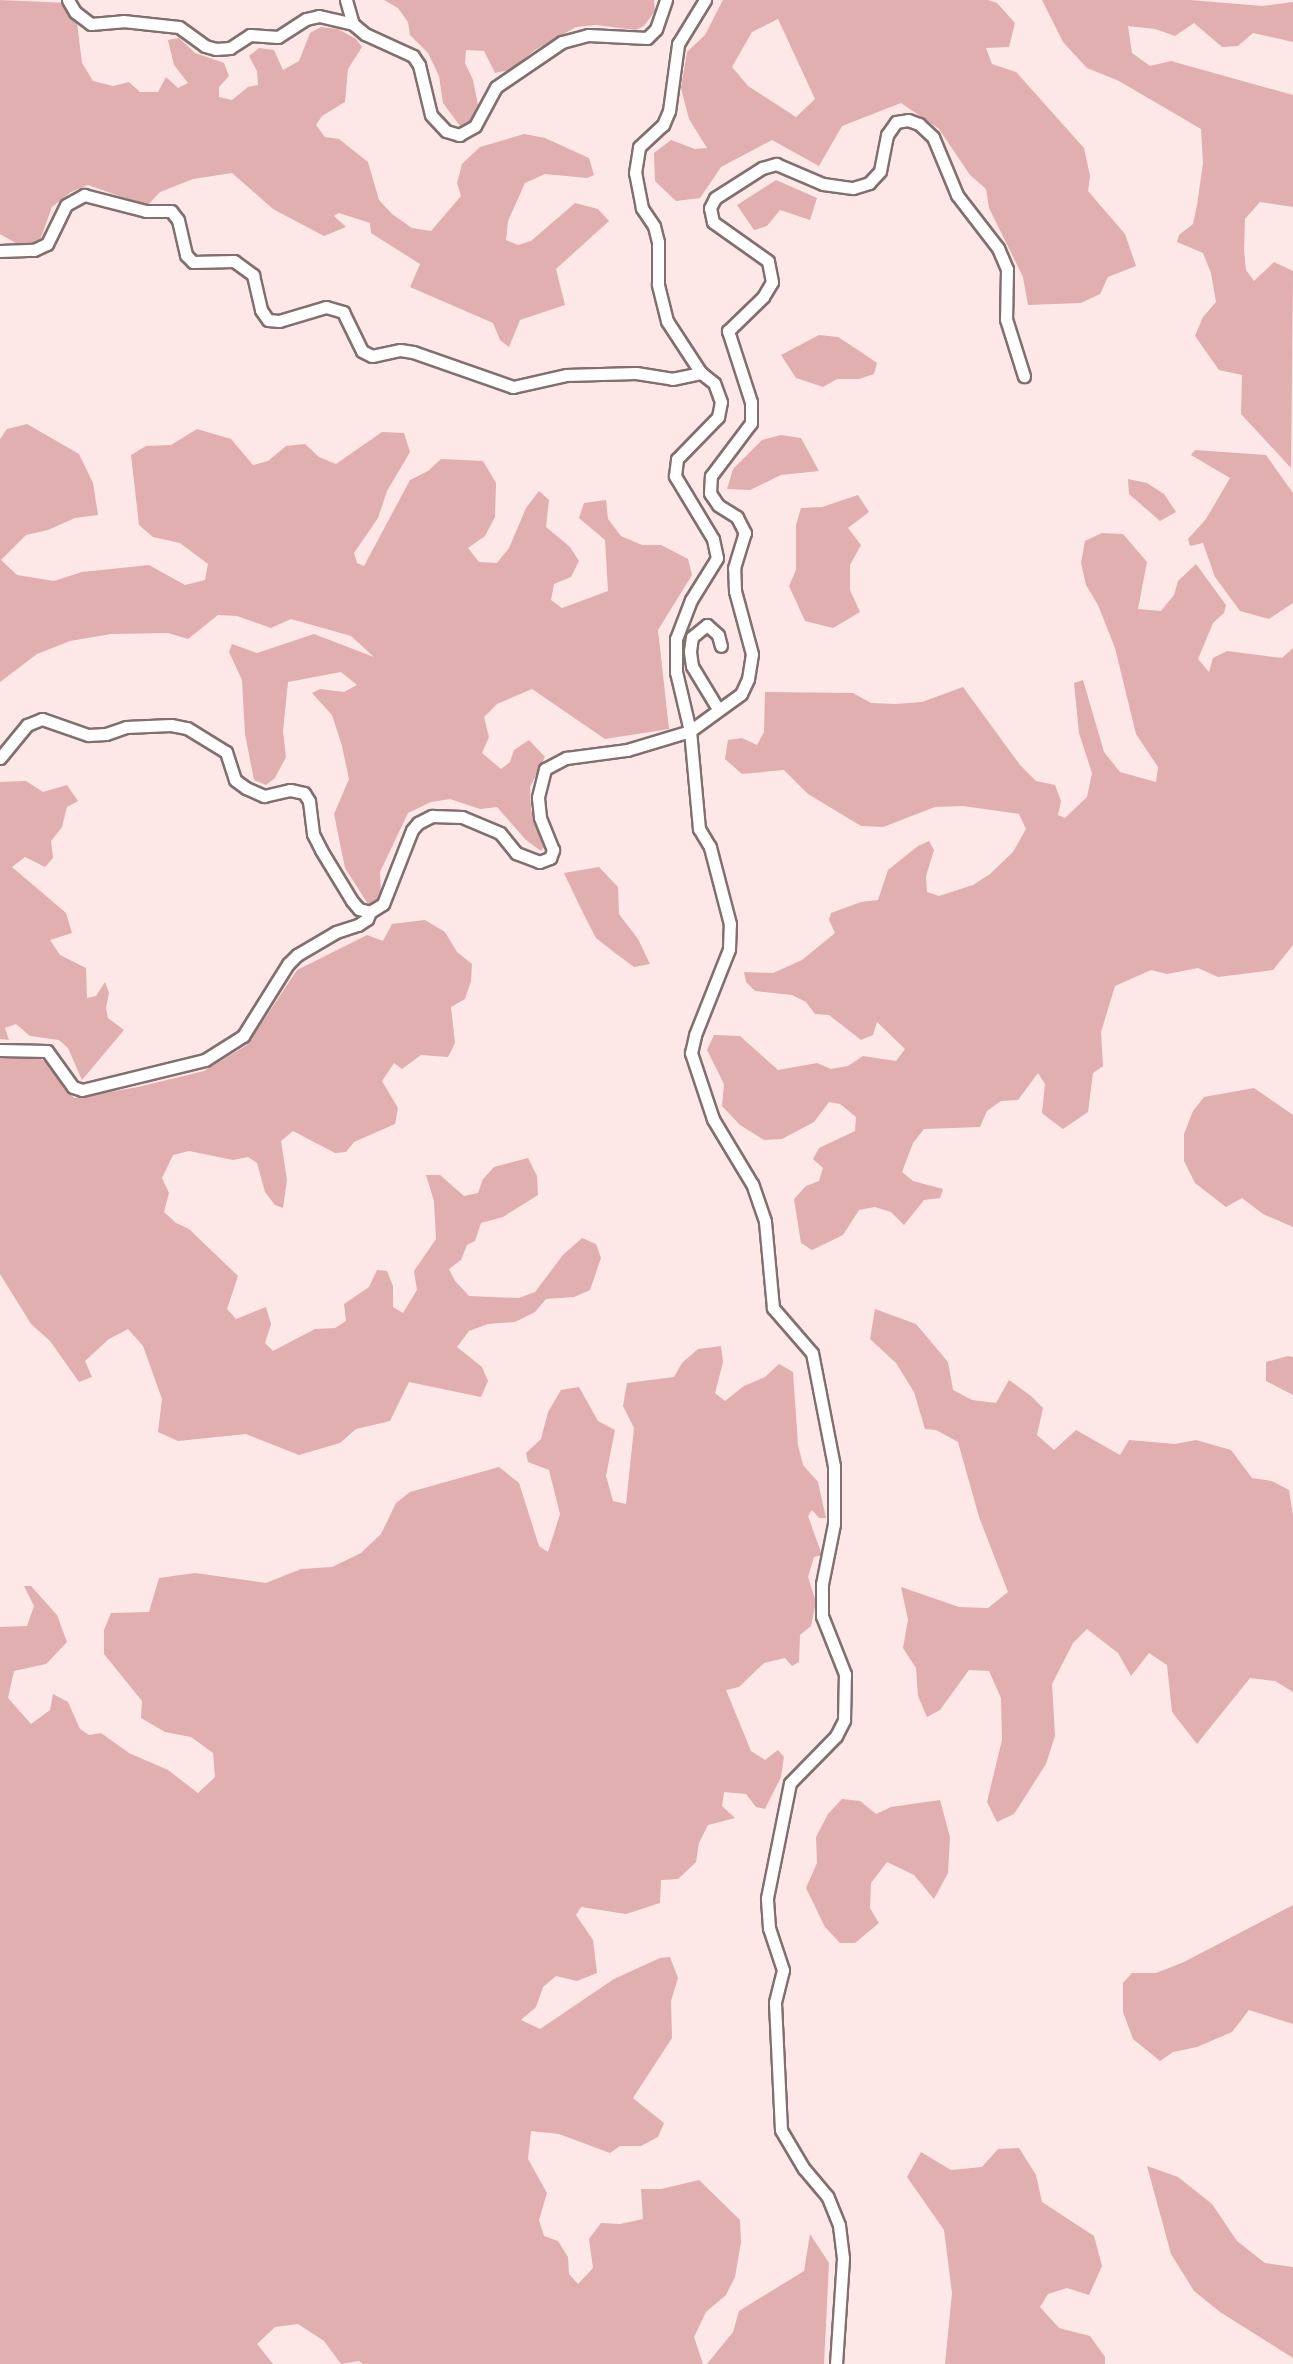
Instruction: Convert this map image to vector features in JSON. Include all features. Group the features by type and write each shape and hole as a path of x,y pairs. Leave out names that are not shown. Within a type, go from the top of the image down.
{"street":[{"path":"68,0 75,12 91,24 123,21 179,27 205,46 216,49 230,48 250,35 278,37 306,19 319,16 353,24 365,34 413,56 419,65 431,115 446,131 459,135 475,126 496,87 562,42 588,35 647,38 656,29 666,0"},
{"path":"346,0 353,24"},
{"path":"705,0 678,44 669,111 663,125 639,147 635,173 642,208 654,226 658,242 658,284 667,321 701,373 714,383 721,402 718,417 677,459 675,476 713,539 717,558 691,600 676,639 676,672 690,731 694,802 699,829 710,847 730,924 729,949 695,1035 691,1053 713,1119 752,1184 765,1221 773,1308 812,1353 834,1466 834,1524 822,1584 822,1616 845,1674 844,1720 836,1736 790,1783 767,1898 769,1928 783,1970 775,2002 781,2130 804,2169 827,2196 839,2225 843,2258 836,2364"},
{"path":"0,1050 47,1051 73,1087 82,1090 205,1060 243,1036 288,964 297,955 336,932 358,925 383,904 412,830 418,823 432,816 462,817 500,833 516,853 539,862 550,858 553,850 540,817 538,797 545,769 566,758 627,750 690,731 741,694 748,679 752,654 735,591 734,568 745,533 737,517 718,505 710,493 711,476 751,423 751,402 728,331 763,297 772,282 768,261 713,222 710,208 715,198 762,168 776,164 823,184 853,188 869,183 880,171 887,135 896,122 908,120 919,124 933,137 957,195 998,248 1007,269 1006,319 1024,376"},
{"path":"0,251 34,250 47,244 66,205 84,195 146,211 171,211 178,220 186,255 193,262 234,261 253,275 261,310 268,320 279,321 326,307 343,312 362,351 372,356 400,350 413,352 513,387 566,375 636,373 672,379 701,373"},
{"path":"718,709 692,666 690,651 692,637 707,625 718,635 721,646"},
{"path":"0,758 27,725 42,719 88,735 106,734 126,727 171,725 187,728 226,752 235,780 246,788 264,796 290,790 304,793 309,801 313,834 321,850 352,901 359,909 370,912"}],"shaded area":[{"path":"0,0 68,3 77,23 82,63 93,81 113,86 129,82 140,92 158,92 166,77 178,88 188,83 174,65 168,40 179,38 195,53 224,63 229,76 219,87 219,97 232,100 248,87 258,85 257,71 249,56 259,48 274,50 283,70 299,61 310,33 321,27 338,29 356,39 362,47 348,69 345,102 322,116 316,125 325,137 339,139 368,162 379,200 392,214 412,228 431,231 461,196 457,183 462,164 480,147 524,134 545,138 589,158 594,175 587,178 545,174 525,183 508,221 506,240 518,245 531,241 575,203 598,209 609,221 556,269 565,305 520,320 509,347 500,340 493,323 410,287 420,264 371,233 370,223 339,213 334,216 346,227 324,236 273,209 232,173 193,179 160,192 147,206 88,185 71,192 52,207 40,240 21,246 0,234"},
{"path":"384,0 654,0 655,11 644,26 636,30 596,25 576,27 535,50 510,70 495,73 484,51 466,50 465,63 473,80 479,110 463,130 443,103 439,76 428,53 410,35 408,22 398,8"},
{"path":"723,0 988,0 997,3 1015,23 1009,47 986,48 992,64 1016,72 1084,148 1090,176 1088,191 1125,234 1136,266 1108,277 1100,294 1081,303 1028,305 1023,277 989,208 986,189 970,175 939,129 901,103 842,126 819,166 772,140 721,167 700,198 676,201 655,181 654,153 671,140 695,149 707,148 689,119 681,88 687,52 705,35","holes":["778,19 815,99 796,117 748,86 732,67 752,32"]},
{"path":"1042,0 1190,0 1262,6 1293,2 1293,42 1253,33 1238,46 1222,47 1194,23 1175,36 1155,29 1128,26 1132,53 1150,66 1171,61 1293,95 1293,207 1260,202 1245,219 1244,250 1246,270 1254,281 1274,262 1293,271 1291,468 1241,414 1242,375 1219,370 1195,336 1203,317 1216,302 1211,273 1203,253 1177,242 1179,235 1193,224 1203,163 1201,129 1119,81 1087,68 1063,42"},
{"path":"776,180 817,198 810,220 780,210 767,226 754,230 737,205"},
{"path":"819,335 838,337 877,363 874,374 859,379 837,379 823,387 796,378 781,355"},
{"path":"27,424 79,454 93,483 98,515 75,518 48,530 26,535 1,560 17,575 54,581 82,572 149,565 185,585 205,580 208,564 180,543 153,537 139,525 131,455 146,446 171,445 197,429 231,439 253,465 268,461 286,446 305,444 319,457 336,464 382,432 404,433 410,452 387,491 378,518 354,553 357,563 364,566 410,480 428,471 441,459 483,461 496,483 495,517 485,536 468,548 479,562 497,563 509,548 526,508 539,491 549,500 546,527 570,547 579,561 571,577 554,584 551,600 562,608 608,591 605,540 579,518 584,503 606,500 608,519 621,536 642,545 661,545 688,559 692,575 658,630 669,729 605,739 532,689 497,704 484,717 489,737 482,753 501,769 510,762 514,750 529,740 545,757 530,787 531,810 547,843 541,851 526,840 497,807 480,809 450,799 431,802 408,813 380,872 381,893 377,902 368,904 345,868 334,814 349,779 342,746 332,715 312,693 320,689 344,692 357,685 341,672 288,682 283,731 286,757 275,778 266,785 254,780 245,734 242,680 229,652 232,644 257,653 314,634 374,657 351,636 291,619 271,628 237,616 218,615 188,639 168,633 111,634 70,641 37,654 0,682 0,439 7,429"},
{"path":"781,435 801,438 819,471 781,475 750,490 727,489 733,469 762,440"},
{"path":"1195,450 1266,455 1293,493 1293,603 1269,619 1240,611 1215,577 1203,543 1190,546 1188,539 1206,519 1230,478 1191,455"},
{"path":"1128,479 1147,483 1164,494 1176,512 1160,521 1129,494"},
{"path":"858,495 869,512 848,528 861,545 850,565 850,590 860,612 833,628 805,621 789,586 796,570 796,525 801,508 822,507"},
{"path":"1102,533 1123,534 1147,562 1138,609 1161,611 1174,595 1178,581 1196,564 1226,605 1224,613 1213,623 1198,659 1209,672 1213,658 1227,651 1282,658 1293,648 1293,945 1273,970 1218,977 1198,968 1167,974 1151,970 1115,986 1101,1032 1103,1066 1093,1073 1088,1112 1063,1129 1052,1121 1042,1113 1045,1084 1038,1073 1018,1100 1001,1101 987,1111 980,1127 924,1129 913,1143 902,1172 913,1181 943,1189 940,1198 924,1200 904,1225 891,1212 875,1207 859,1210 843,1235 812,1250 801,1243 794,1199 806,1186 819,1181 823,1168 813,1159 819,1148 855,1131 856,1117 840,1104 829,1102 814,1122 782,1139 764,1140 740,1125 722,1106 724,1084 707,1050 714,1035 740,1036 778,1070 817,1063 831,1069 848,1066 863,1056 896,1061 905,1049 877,1022 873,1035 861,1040 829,1015 815,1014 806,1002 792,995 755,991 746,982 744,972 773,973 802,960 835,933 829,920 831,913 861,902 878,900 888,870 918,846 929,841 934,850 926,876 927,892 939,896 973,885 990,874 1013,852 1026,829 1019,814 963,806 935,807 883,827 861,826 808,794 784,770 742,774 725,759 728,740 742,738 757,745 764,732 765,692 853,693 871,703 895,704 922,702 963,687 1020,765 1036,781 1055,785 1061,801 1058,815 1065,818 1087,797 1092,773 1079,733 1074,683 1083,680 1104,752 1120,772 1156,782 1158,767 1136,734 1115,648 1098,605 1086,585 1081,563 1085,541"},
{"path":"26,781 43,792 67,785 78,801 67,807 62,827 51,841 53,858 45,867 25,857 12,867 66,913 72,933 50,940 60,955 86,968 87,998 96,996 105,982 109,993 108,1018 124,1030 82,1080 68,1048 59,1040 30,1036 16,1024 5,1028 9,1040 0,1039 0,782"},
{"path":"599,867 618,887 619,914 638,939 650,964 634,967 596,938 564,873"},
{"path":"425,920 445,932 457,952 472,964 471,981 465,999 451,1007 455,1043 448,1057 421,1055 402,1069 394,1063 382,1081 398,1108 395,1124 354,1142 346,1152 335,1153 293,1131 281,1141 287,1180 283,1208 275,1205 265,1192 257,1163 248,1157 233,1160 189,1151 173,1155 162,1178 169,1193 164,1212 189,1229 238,1276 227,1309 236,1319 266,1307 271,1324 265,1343 273,1351 315,1329 335,1328 346,1321 344,1304 369,1287 377,1270 387,1271 393,1286 393,1307 403,1313 417,1290 414,1271 436,1239 434,1201 426,1175 440,1175 464,1196 478,1193 483,1179 494,1167 528,1158 537,1176 538,1195 503,1217 481,1223 475,1241 467,1245 461,1260 449,1269 469,1296 519,1298 535,1292 563,1255 582,1238 596,1244 601,1258 590,1290 574,1297 546,1299 535,1312 515,1322 488,1324 469,1331 457,1347 482,1367 488,1381 481,1397 409,1382 390,1421 356,1429 340,1443 299,1455 246,1434 178,1441 158,1432 162,1399 143,1346 128,1329 109,1339 85,1361 92,1377 79,1382 50,1341 31,1324 0,1274 0,1054 30,1052 47,1063 74,1098 204,1071 247,1045 297,970 367,935 383,941 392,924"},
{"path":"1254,1088 1293,1115 1293,1227 1263,1214 1242,1198 1226,1207 1195,1183 1184,1161 1184,1134 1193,1111 1204,1097"},
{"path":"875,1309 916,1324 948,1362 953,1390 972,1400 996,1403 1009,1380 1031,1396 1043,1408 1037,1435 1054,1450 1076,1430 1120,1455 1129,1440 1175,1444 1196,1440 1231,1450 1252,1478 1272,1481 1289,1490 1293,1516 1293,1692 1275,1681 1250,1678 1197,1744 1172,1712 1167,1665 1149,1653 1131,1676 1118,1653 1087,1629 1073,1643 1052,1684 1055,1736 1046,1764 1014,1814 997,1822 987,1802 1002,1740 1001,1698 989,1671 969,1670 940,1710 927,1717 918,1696 916,1668 903,1648 908,1620 901,1587 959,1607 988,1608 1008,1592 979,1517 958,1442 936,1430 925,1429 914,1392 896,1363 870,1339"},
{"path":"721,1346 723,1362 715,1393 725,1401 744,1386 765,1377 779,1364 793,1372 798,1445 803,1465 818,1482 826,1518 819,1518 812,1510 808,1516 822,1555 814,1557 808,1577 816,1602 811,1626 800,1635 799,1662 792,1666 785,1658 764,1663 739,1687 726,1690 751,1751 765,1760 778,1750 784,1757 781,1777 765,1809 756,1807 746,1794 724,1792 722,1806 735,1818 708,1825 699,1843 696,1862 678,1879 661,1880 660,1903 626,1914 581,1907 576,1915 593,1940 597,1973 577,1981 556,1976 543,1987 536,2007 521,2020 540,2029 614,1979 660,1958 670,1957 678,1978 671,2001 672,2038 633,2098 664,2123 658,2137 641,2146 620,2146 610,2153 559,2134 531,2131 528,2159 547,2193 539,2220 544,2236 558,2241 568,2257 569,2274 578,2284 593,2268 589,2239 601,2223 620,2224 643,2219 641,2189 661,2189 699,2180 740,2220 741,2242 735,2277 726,2295 706,2312 694,2337 703,2364 363,2364 359,2361 341,2364 324,2341 298,2324 275,2327 257,2344 273,2364 0,2364 0,1627 27,1626 34,1606 24,1586 31,1586 57,1615 67,1642 46,1664 14,1671 8,1698 31,1724 50,1710 53,1694 68,1702 80,1729 89,1735 101,1733 129,1753 168,1770 198,1793 215,1777 213,1753 191,1737 165,1732 141,1718 142,1701 104,1654 104,1630 111,1613 149,1612 159,1578 195,1573 266,1583 301,1569 332,1567 361,1553 381,1534 396,1503 410,1492 499,1467 519,1483 539,1546 548,1552 560,1514 549,1470 528,1462 526,1453 541,1439 548,1412 561,1390 579,1387 598,1421 615,1430 606,1476 613,1501 626,1504 634,1428 623,1406 627,1383 674,1377 682,1363 698,1349"},
{"path":"1293,1357 1293,1395 1266,1381 1266,1362"},
{"path":"842,1799 860,1801 876,1814 891,1807 940,1800 950,1837 948,1873 934,1899 914,1875 887,1862 871,1883 870,1908 879,1923 855,1943 840,1943 825,1927 806,1888 817,1863 816,1837 828,1814"},
{"path":"1293,1905 1293,2024 1249,2010 1232,2032 1197,2047 1173,2052 1160,2061 1133,2039 1123,2012 1123,1983 1132,1973 1156,1973 1184,1962"},
{"path":"1019,2148 1036,2175 1042,2202 1094,2236 1102,2266 1089,2295 1067,2288 1048,2294 1040,2307 1059,2328 1090,2336 1105,2357 1105,2364 945,2364 952,2293 944,2230 907,2177 921,2152 951,2170 982,2167 998,2149"},
{"path":"1147,2166 1178,2177 1212,2204 1237,2241 1265,2263 1293,2267 1293,2358 1220,2312 1194,2291 1171,2254"},
{"path":"810,2234 829,2263 824,2364 707,2364 733,2332 739,2311 804,2271"}]}
